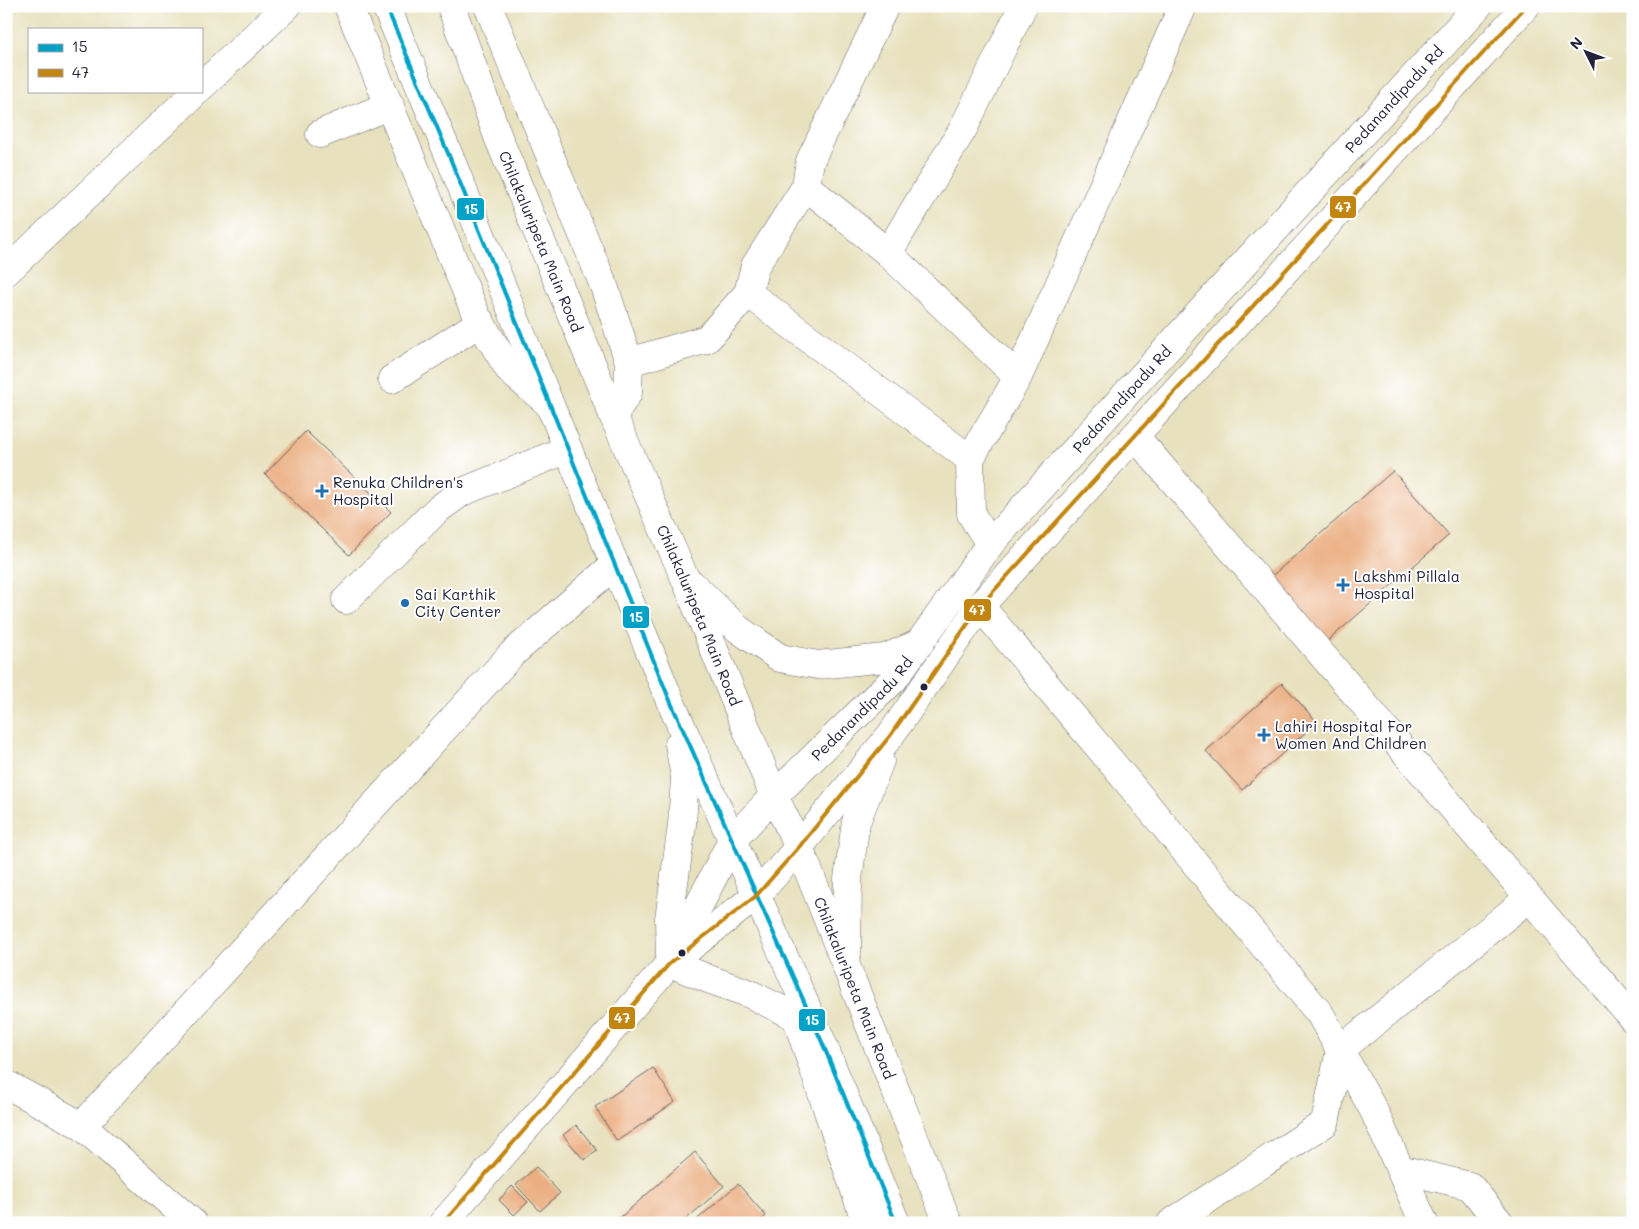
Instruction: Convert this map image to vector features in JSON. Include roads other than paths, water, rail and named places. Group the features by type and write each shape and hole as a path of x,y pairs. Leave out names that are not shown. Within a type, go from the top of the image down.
{"main road":[{"path":"202,87 287,6"},
{"path":"348,6 481,322 510,371 548,403 565,442"},
{"path":"386,6 668,696 822,1042 896,1223"},
{"name":"Chilakaluripeta Main Road","path":"451,6 498,137 613,415 684,576 774,796 799,847 948,1223"},
{"path":"629,362 707,338 748,292 755,266 806,186 810,161 885,6"},
{"path":"888,253 963,130 1023,6"},
{"path":"990,544 971,514 970,459 1018,377 1184,6"},
{"name":"Pedanandipadu Rd","path":"670,963 732,840 774,796 893,680 990,544 1478,6"},
{"name":"Pedanandipadu Rd","path":"670,963 756,896 799,847 890,736 980,606 1526,6"},
{"path":"496,11 604,286 629,362 628,393 613,415"},
{"path":"6,272 196,92"},
{"path":"320,134 390,105"},
{"path":"806,186 888,253 1018,377"},
{"path":"748,292 970,459"},
{"path":"392,379 481,322"},
{"path":"1135,436 1633,1019"},
{"path":"346,600 437,510 456,496 565,442"},
{"path":"82,1126 512,654 615,564"},
{"path":"684,576 738,629 780,658 818,666 885,658 920,642"},
{"path":"980,606 1114,764 1320,1014 1374,1111 1424,1223"},
{"path":"444,1223 670,963 669,920 682,825 685,777 668,696"},
{"path":"847,965 848,879 856,822 890,736"},
{"path":"1171,1223 1325,1123 1340,1050 1529,898"},
{"path":"670,963 748,993 796,1017 822,1042"},
{"path":"796,1017 866,1223"},
{"path":"6,1084 82,1126 193,1223"},
{"path":"1400,1169 1470,1186 1500,1223"}],"place":[{"name":"Renuka Children's Hospital","path":"322,491"},
{"name":"Lakshmi Pillala Hospital","path":"1343,585"},
{"name":"Sai Karthik City Center","path":"405,603"},
{"name":"Lahiri Hospital For Women And Children","path":"1264,735"}]}
